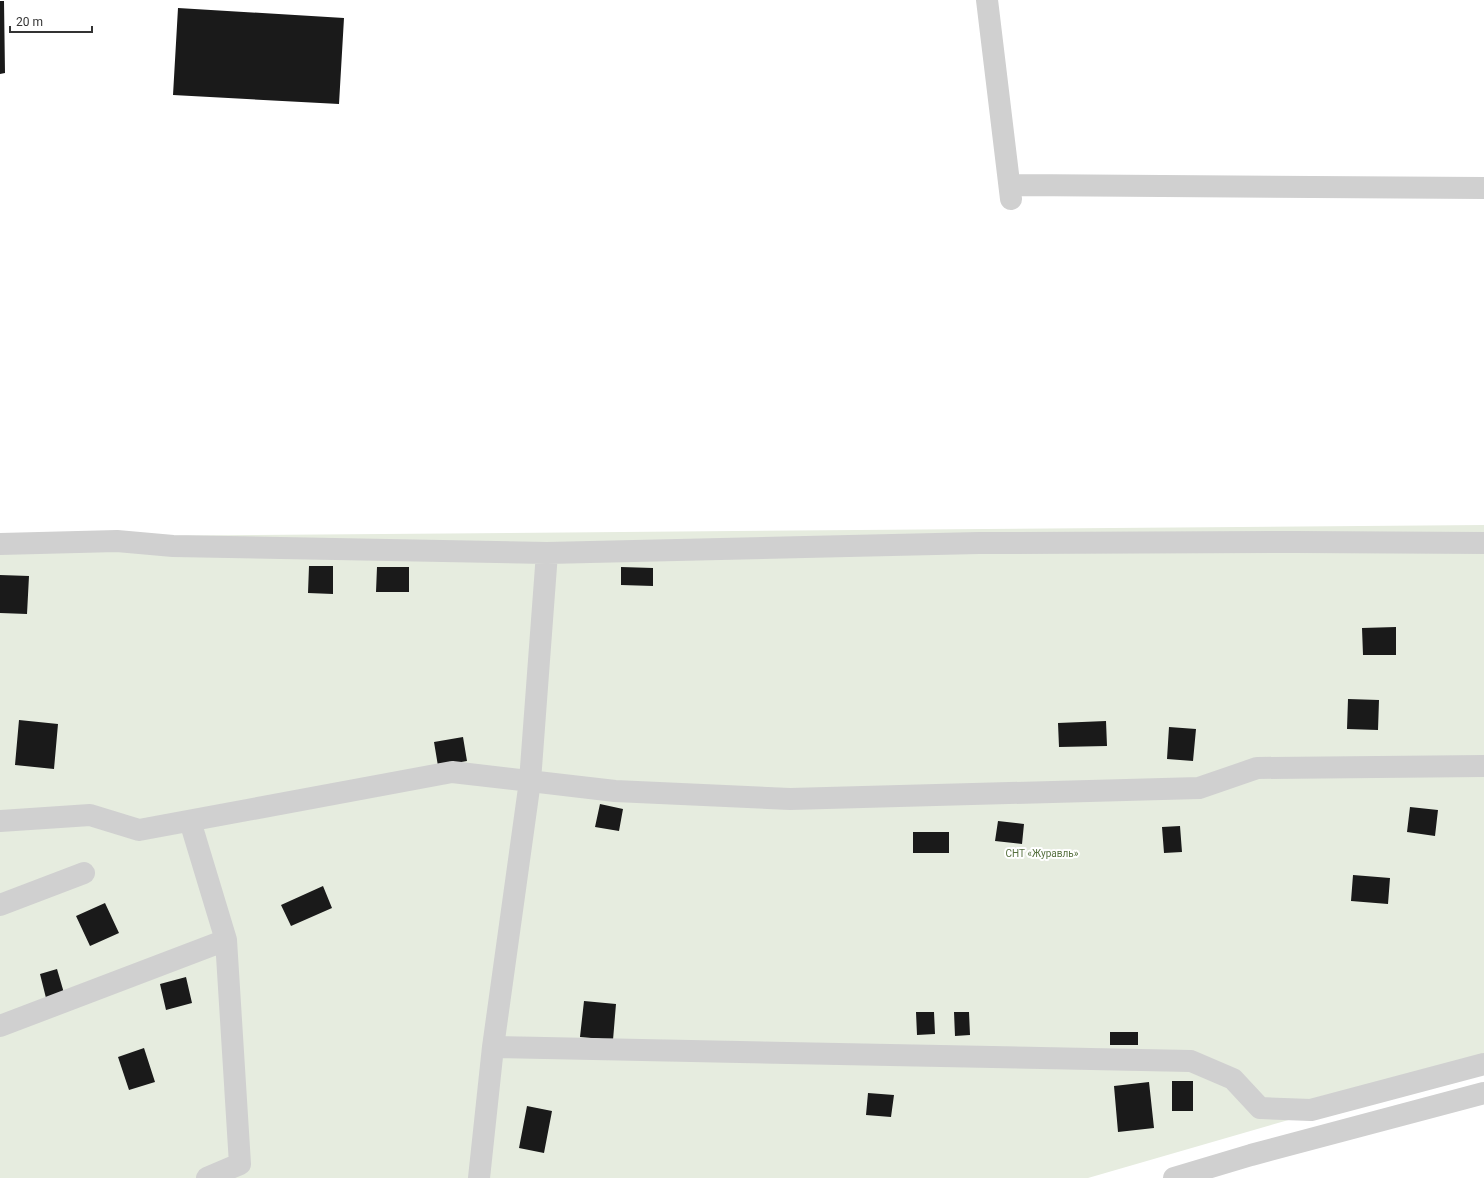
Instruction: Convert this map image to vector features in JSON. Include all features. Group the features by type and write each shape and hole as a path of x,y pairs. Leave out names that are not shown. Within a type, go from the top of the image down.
{"street":[{"path":"987,0 1011,192 1484,188"},
{"path":"0,544 117,541 173,546 546,553 979,543 1484,543"},
{"path":"479,1178 494,1048 530,781 546,553"},
{"path":"0,820 90,815 139,830 452,772 615,791 790,799 1199,788 1257,768 1484,766"},
{"path":"190,821 226,940 240,1164 207,1178"},
{"path":"0,905 84,873"},
{"path":"0,1026 226,940"},
{"path":"494,1048 1191,1061 1233,1079 1260,1108 1311,1110 1484,1064"},
{"path":"1174,1178 1251,1154 1484,1093"}],"green space":[{"name":"СНТ «Журавль»","path":"1484,525 1484,1073 1292,1119 1088,1178 0,1178 0,537"}],"building":[{"path":"0,1 4,1 5,73 0,74"},
{"path":"178,8 344,18 339,104 173,95"},
{"path":"309,566 333,566 333,594 308,593"},
{"path":"377,567 409,567 409,592 376,592"},
{"path":"621,567 653,568 653,586 621,585"},
{"path":"0,575 29,576 27,614 0,613"},
{"path":"1396,627 1396,655 1363,655 1362,628"},
{"path":"1348,699 1379,700 1378,730 1347,729"},
{"path":"19,720 58,724 54,769 15,765"},
{"path":"1106,721 1107,746 1059,747 1058,723"},
{"path":"1169,727 1196,729 1193,761 1167,759"},
{"path":"463,737 467,761 438,766 434,742"},
{"path":"600,804 623,809 619,831 595,827"},
{"path":"1410,807 1438,810 1435,836 1407,832"},
{"path":"998,821 1024,824 1022,844 995,841"},
{"path":"1180,826 1182,852 1164,853 1162,827"},
{"path":"913,832 949,832 949,853 913,853"},
{"path":"1353,875 1390,878 1388,904 1351,901"},
{"path":"323,886 332,908 291,926 281,905"},
{"path":"105,903 119,933 90,946 76,916"},
{"path":"57,969 64,993 46,998 40,974"},
{"path":"186,977 192,1003 166,1010 160,984"},
{"path":"584,1001 616,1004 613,1040 580,1037"},
{"path":"916,1012 934,1012 935,1034 917,1035"},
{"path":"954,1012 969,1012 970,1035 955,1036"},
{"path":"1110,1032 1138,1032 1138,1045 1110,1045"},
{"path":"144,1048 155,1082 129,1090 118,1057"},
{"path":"1172,1081 1193,1081 1193,1111 1172,1111"},
{"path":"1149,1082 1154,1128 1118,1132 1114,1086"},
{"path":"868,1093 894,1095 891,1117 866,1115"},
{"path":"527,1106 552,1111 544,1153 519,1148"}]}
